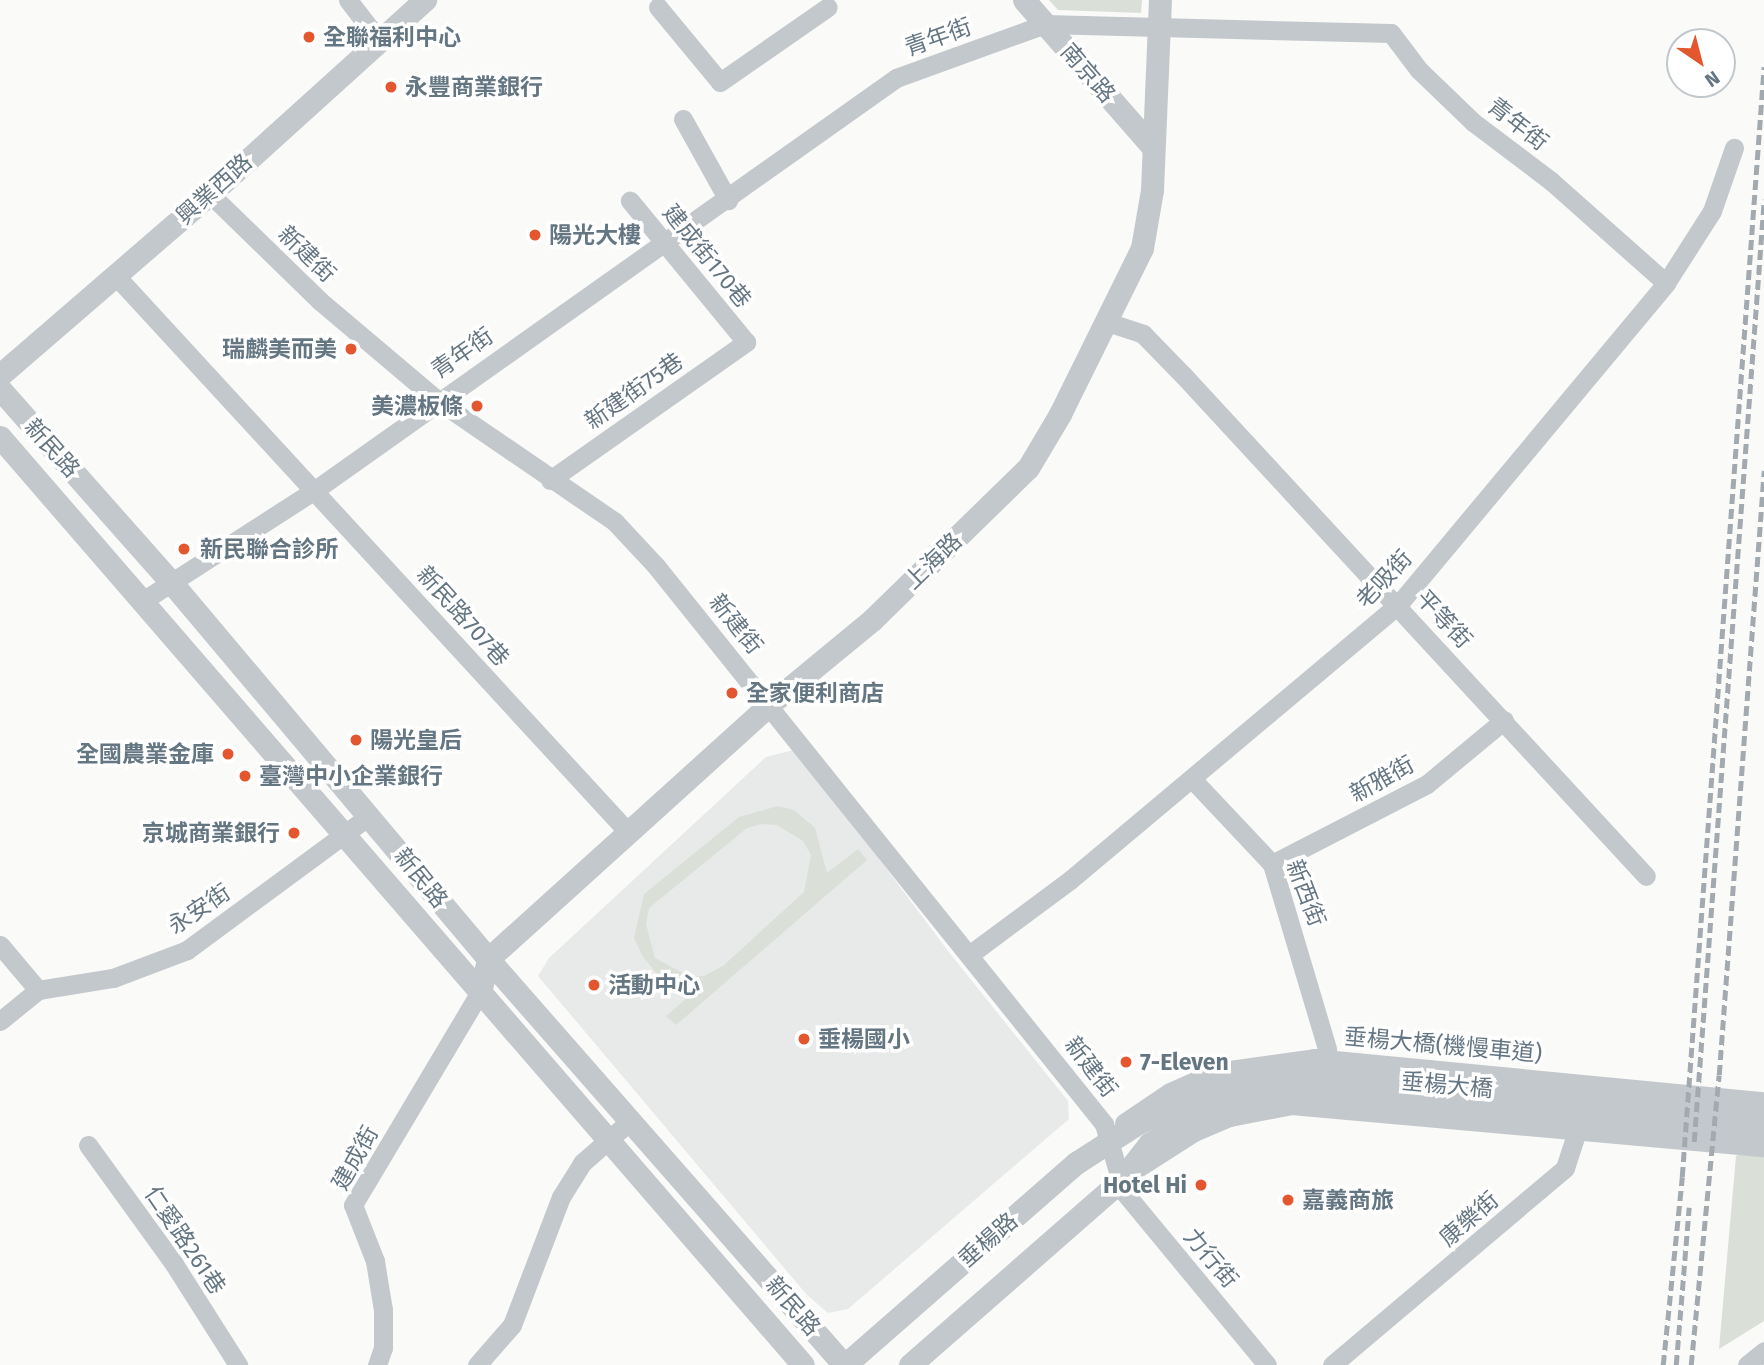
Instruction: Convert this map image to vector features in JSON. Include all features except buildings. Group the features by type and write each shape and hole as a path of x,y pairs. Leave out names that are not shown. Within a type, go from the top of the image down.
{"street":[{"path":"348,0 378,39"},
{"name":"興業西路","path":"0,375 210,194 378,39 425,0"},
{"name":"南京路","path":"1024,0 1152,146"},
{"name":"上海路","path":"488,960 770,704 873,619 1028,468 1107,322 1142,248 1152,190 1160,0"},
{"path":"658,7 720,82 828,8"},
{"name":"青年街","path":"437,400 664,245 896,78 1045,24 1391,33 1419,70 1473,122 1551,181 1666,283"},
{"path":"683,119 728,200"},
{"name":"老吸街","path":"969,955 1192,779 1398,605 1666,283 1712,211 1734,148"},
{"name":"新建街","path":"210,194 320,301 437,400 550,480 615,522 770,704 1104,1124 1121,1180"},
{"name":"建成街170巷","path":"630,201 746,342"},
{"name":"新民路707巷","path":"116,276 628,832"},
{"name":"平等街","path":"1107,322 1143,334 1398,605 1646,876"},
{"name":"新建街75巷","path":"550,480 746,342"},
{"name":"新民路","path":"0,389 171,582 370,815 488,960 845,1365"},
{"path":"141,602 315,490 437,400"},
{"name":"新民路","path":"0,437 803,1365"},
{"name":"新雅街","path":"1272,864 1427,783 1504,720"},
{"name":"新西街","path":"1192,779 1272,864 1327,1049"},
{"name":"永安街","path":"38,990 113,978 187,950 370,815"},
{"path":"0,945 38,990 0,1021"},
{"path":"480,992 488,960"},
{"name":"建成街","path":"377,1365 383,1348 383,1310 375,1261 353,1205 480,992"},
{"name":"垂楊大橋(機慢車道)","path":"1134,1120 1215,1072 1314,1058 1764,1101"},
{"name":"垂楊大橋","path":"1134,1120 1224,1084 1299,1074 1441,1082 1670,1111 1764,1116"},
{"name":"康樂街","path":"1332,1365 1565,1168 1594,1080"},
{"name":"垂楊大橋","path":"1153,1149 1230,1104 1278,1094 1390,1096 1764,1136"},
{"path":"1153,1149 1230,1117 1291,1105 1764,1147"},
{"name":"垂楊路","path":"845,1365 1076,1163 1134,1120"},
{"path":"477,1365 512,1325 561,1197 582,1163 630,1121"},
{"name":"仁愛路261巷","path":"88,1146 174,1264 238,1365"},
{"name":"垂楊路","path":"910,1365 1153,1149"},
{"name":"力行街","path":"1121,1180 1124,1192 1267,1365"},
{"path":"1747,1365 1764,1351"}],"shaded area":[{"path":"1049,0 1142,0 1141,13 1058,10"},
{"name":"垂楊國小","path":"797,749 948,951 1068,1101 1069,1119 848,1309 828,1313 807,1295 538,976 549,958 766,757"},
{"path":"778,806 794,810 815,828 827,873 858,849 867,860 676,1025 666,1016 694,992 665,983 643,957 634,938 644,894 739,817","holes":["761,824 777,825 803,841 811,855 804,892 723,966 704,976 688,976 655,958 646,924 649,908 747,828"]},
{"path":"1764,1142 1764,1321 1719,1349 1736,1156"}],"railway":[{"path":"1663,1365 1682,1177 1764,67"},
{"path":"1694,1142 1764,200"},
{"path":"1691,1365 1719,1075 1764,471"},
{"path":"1676,1365 1689,1208"}],"place":[{"name":"全聯福利中心","path":"309,37"},
{"name":"永豐商業銀行","path":"391,87"},
{"name":"陽光大樓","path":"535,235"},
{"name":"瑞麟美而美","path":"351,349"},
{"name":"美濃板條","path":"477,406"},
{"name":"新民聯合診所","path":"184,549"},
{"name":"全家便利商店","path":"732,693"},
{"name":"陽光皇后","path":"356,740"},
{"name":"全國農業金庫","path":"228,754"},
{"name":"臺灣中小企業銀行","path":"245,776"},
{"name":"京城商業銀行","path":"294,833"},
{"name":"活動中心","path":"594,985"},
{"name":"垂楊國小","path":"804,1039"},
{"name":"7-Eleven","path":"1126,1062"},
{"name":"Hotel Hi","path":"1201,1185"},
{"name":"嘉義商旅","path":"1288,1200"}]}
